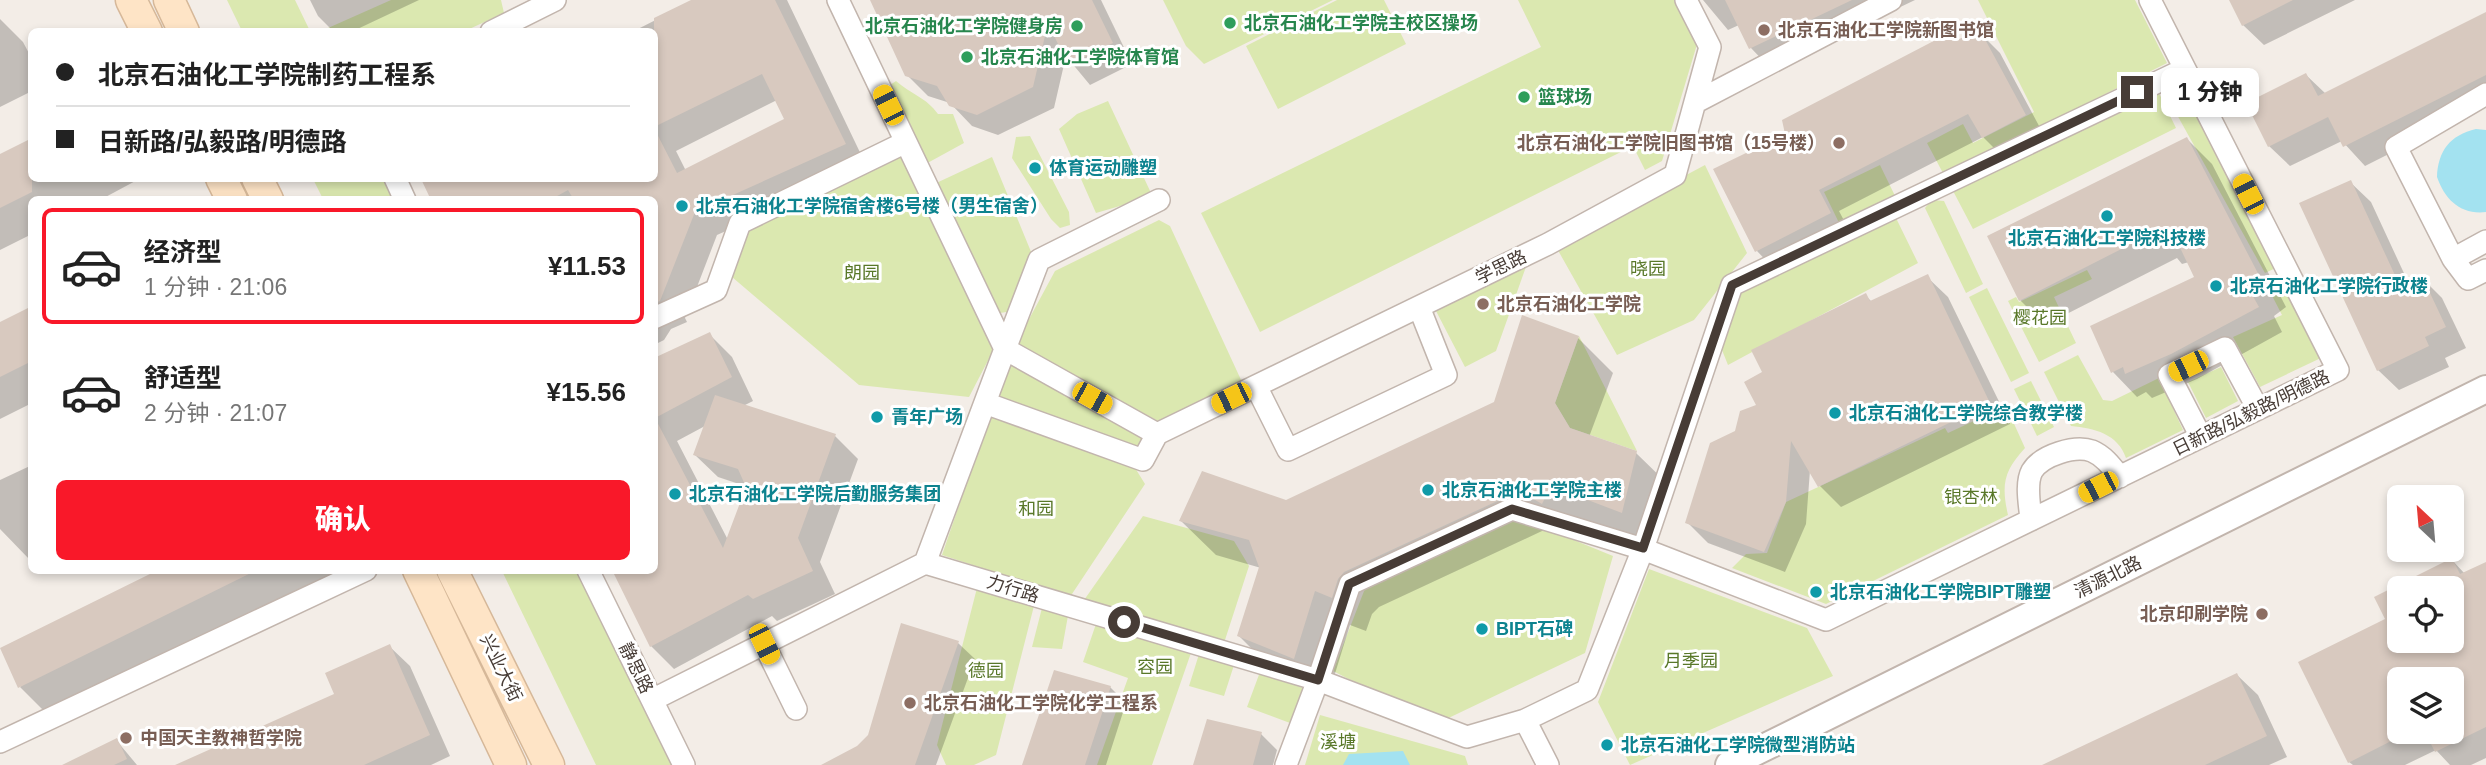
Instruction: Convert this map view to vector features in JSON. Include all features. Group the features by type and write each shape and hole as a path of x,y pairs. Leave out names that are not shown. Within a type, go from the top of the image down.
{"main road":[{"path":"131,0 145,28"},
{"path":"169,0 182,28"},
{"name":"兴业大街","path":"420,574 511,765"},
{"name":"兴业大街","path":"454,574 549,765"}],"street":[{"path":"499,28 555,0"},
{"path":"838,0 1005,349 1157,434 1143,460 985,403"},
{"name":"学思路","path":"1157,434 1548,244 1675,175 1710,47 1686,0"},
{"path":"1696,102 1891,0"},
{"path":"1643,548 1732,285 2185,69 2150,0"},
{"name":"日新路/弘毅路/明德路","path":"1286,765 1318,680 1349,584 1512,509 1643,548 1826,620 2338,370 2185,69"},
{"path":"2486,94 2396,147 2453,259 2468,279 2486,270"},
{"path":"658,316 716,290 740,223 906,142"},
{"path":"652,700 925,563 1040,260 1159,200"},
{"path":"2453,259 2486,241"},
{"path":"1256,386 1288,450 1446,375 1419,307"},
{"path":"2201,437 2169,375 2225,348 2258,409"},
{"name":"清源北路","path":"1729,765 2486,389"},
{"path":"2031,520 2029,493 2032,472 2044,461 2075,449 2091,451 2107,461 2120,477"},
{"name":"力行路","path":"925,563 1318,680 1467,737 1525,720 1587,690 1643,548"},
{"path":"0,742 357,574"},
{"name":"静思路","path":"590,574 684,765"},
{"path":"764,644 796,709"},
{"path":"1525,720 1548,765"}],"green space":[{"path":"227,0 295,0 309,28 241,28"},
{"path":"391,0 501,0 504,13 472,28 328,28"},
{"name":"北京石油化工学院主校区操场","path":"1163,0 1333,0 1204,64 1186,46"},
{"path":"1337,0 1384,0 1406,44 1278,109 1246,46"},
{"path":"1518,0 1678,0 1698,41 1662,161 1645,170 1633,146 1260,332 1201,213 1541,47"},
{"path":"1978,0 2135,0 2167,63 1944,175 1927,143 1963,124 1973,143 2034,112"},
{"path":"2182,76 2280,266 2265,273 2161,86"},
{"path":"896,81 929,104 938,114 953,114 964,143 922,166 884,89"},
{"path":"2156,87 2176,128 1973,229 1952,189"},
{"path":"1108,101 1151,193 1144,199 1096,213 1059,129 1077,114"},
{"path":"1030,136 1069,212 1070,225 1060,228 1051,219 1012,158 1016,137"},
{"name":"朗园","path":"901,154 994,349 969,397 859,385 732,277 748,231"},
{"path":"992,157 1034,259 1013,311 1000,313 932,185"},
{"name":"晓园","path":"1705,165 1747,253 1694,320 1617,355 1555,245"},
{"path":"1880,165 1897,200 1841,227 1824,192"},
{"path":"314,182 384,182 392,196 322,196"},
{"path":"1932,200 1944,201 1983,284 1966,293 1925,208"},
{"path":"1896,218 1918,263 1728,365 1720,345 1738,291"},
{"path":"1159,220 1170,226 1242,382 1158,421 1015,345 1055,271"},
{"path":"1528,261 1496,351 1465,367 1435,309"},
{"name":"樱花园","path":"2087,270 2092,279 2054,297 2076,343 2039,362 2008,301 2016,297 2019,302"},
{"path":"2286,279 2323,357 2260,387 2233,337 2282,315 2267,286"},
{"path":"1987,288 2029,373 2011,382 1969,297"},
{"path":"1579,336 1637,451 1570,428 1555,403"},
{"path":"1005,349 1157,434 1143,460 985,403"},
{"path":"2078,355 2103,400 2112,401 2159,378 2183,430 2126,458 2111,438 2088,428 2071,426 2044,372"},
{"path":"2221,367 2238,401 2206,418 2188,382"},
{"path":"2031,381 2054,427 2037,436 2014,389"},
{"name":"银杏林","path":"2006,406 2025,448 2012,464 2006,478 2008,515 1826,604 1732,568 1746,554 1767,553 1786,502 1945,428 1948,433"},
{"name":"和园","path":"990,415 1132,463 1145,484 1070,597 942,555"},
{"path":"1143,516 1234,541 1249,566 1224,643 1082,603"},
{"path":"1517,517 1613,556 1585,653 1436,724 1333,671 1366,586"},
{"name":"月季园","path":"1649,569 1807,628 1833,676 1630,765 1598,702"},
{"path":"503,574 578,574 674,765 596,765"},
{"name":"德园","path":"978,584 1036,598 996,755 974,765 946,765 937,745"},
{"path":"1043,604 1069,610 1062,649 1032,647"},
{"name":"容园","path":"1098,618 1192,650 1152,765 1097,765 1128,678 1083,662"},
{"path":"1200,651 1235,662 1224,696 1189,686"},
{"path":"1260,672 1303,688 1290,723 1247,707"},
{"name":"溪塘","path":"1320,715 1465,756 1468,765 1305,765"}],"water":[{"path":"2476,129 2486,130 2486,212 2469,211 2455,204 2445,193 2437,177 2440,159 2447,146 2459,135"},
{"path":"1403,751 1410,765 1343,765 1349,754"}],"building":[{"path":"691,0 775,0 846,144 695,212 658,302 658,196 572,196 568,190 557,196 429,196 422,182 658,182 658,136 677,173 784,119 762,74 658,125 658,28 654,28 654,18"},
{"name":"北京石油化工学院体育馆","path":"870,0 1092,0 1113,43 1068,65 1048,23 1033,87 977,115 949,106 937,86 905,76"},
{"name":"北京石油化工学院新图书馆","path":"1725,0 1852,0 1749,49"},
{"path":"2229,0 2293,0 2242,26"},
{"path":"2486,12 2486,75 2343,147 2328,117 2268,147 2246,103 2306,73 2318,96"},
{"name":"北京石油化工学院旧图书馆（15号楼）","path":"1980,30 2026,115 1982,138 1968,114 1819,190 1831,213 1755,252 1713,169 1785,134 1782,120 1949,33 1959,39"},
{"path":"2187,137 2262,281 2250,291 2259,307 2171,354 2125,374 2123,367 2111,373 2090,326 2194,277 2173,233 2156,240 2153,233 2019,301 1987,236"},
{"path":"28,140 28,182 32,182 32,192 0,208 0,154"},
{"path":"2351,180 2400,286 2422,276 2446,327 2425,337 2429,346 2377,371 2299,203"},
{"name":"北京石油化工学院综合教学楼","path":"1928,274 1990,403 1818,487 1791,441 1786,502 1764,552 1685,523 1710,443 1735,431 1740,411 1756,405 1744,382 1762,372 1751,350 1866,293 1870,301"},
{"path":"28,308 28,363 0,377 0,322"},
{"name":"北京石油化工学院主楼","path":"1522,315 1579,336 1555,403 1570,428 1637,451 1622,513 1551,486 1542,504 1525,494 1506,497 1344,572 1338,579 1332,598 1315,591 1294,659 1237,636 1259,567 1249,540 1179,521 1202,471 1286,500 1494,402"},
{"path":"710,332 732,377 658,416 658,356"},
{"path":"715,395 836,434 798,538 813,571 753,599 748,595 650,647 614,574 658,574 658,424 723,548 746,487 738,469 693,455"},
{"path":"2444,562 2454,562 2460,574 2486,562 2486,727 2464,738 2464,667 2387,667 2387,743 2348,763 2298,662 2385,619 2374,597 2387,590 2387,653 2464,653 2464,576 2416,576"},
{"path":"150,574 249,574 18,688 0,648"},
{"path":"901,623 959,641 915,765 821,765 857,746 868,735"},
{"path":"390,644 430,735 364,765 175,765 334,694 325,673"},
{"path":"1054,670 1111,686 1085,765 1022,765"},
{"path":"2237,673 2267,736 2205,765 2042,765"},
{"path":"1207,719 1262,732 1253,765 1193,765"},
{"path":"117,738 127,759 114,765 62,765"},
{"path":"2431,744 2451,744 2435,752"}],"place":[{"name":"北京石油化工学院主校区操场","path":"1230,23"},
{"name":"北京石油化工学院健身房","path":"1077,26"},
{"name":"北京石油化工学院新图书馆","path":"1764,30"},
{"name":"北京石油化工学院体育馆","path":"967,57"},
{"name":"篮球场","path":"1524,97"},
{"name":"北京石油化工学院旧图书馆（15号楼）","path":"1839,143"},
{"name":"体育运动雕塑","path":"1035,168"},
{"name":"北京石油化工学院宿舍楼6号楼（男生宿舍）","path":"682,206"},
{"name":"北京石油化工学院科技楼","path":"2107,216"},
{"name":"北京石油化工学院行政楼","path":"2216,286"},
{"name":"北京石油化工学院","path":"1483,304"},
{"name":"北京石油化工学院综合教学楼","path":"1835,413"},
{"name":"青年广场","path":"877,417"},
{"name":"北京石油化工学院主楼","path":"1428,490"},
{"name":"北京石油化工学院后勤服务集团","path":"675,494"},
{"name":"北京石油化工学院BIPT雕塑","path":"1816,592"},
{"name":"北京印刷学院","path":"2262,614"},
{"name":"BIPT石碑","path":"1482,629"},
{"name":"北京石油化工学院化学工程系","path":"910,703"},
{"name":"中国天主教神哲学院","path":"126,738"},
{"name":"北京石油化工学院微型消防站","path":"1607,745"}],"route":[{"path":"1124,622 1318,680 1349,584 1512,509 1643,548 1732,285 2137,92"}]}
